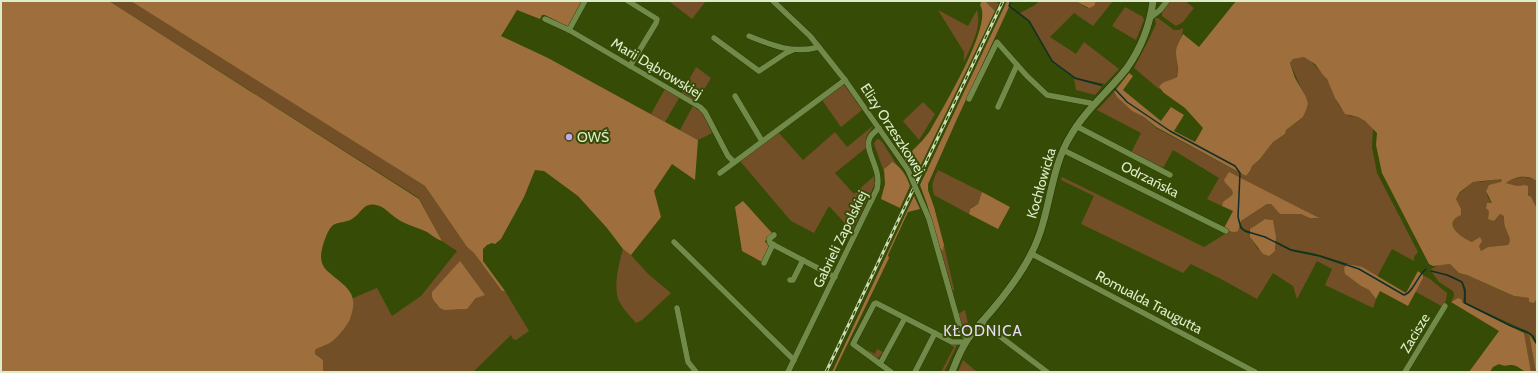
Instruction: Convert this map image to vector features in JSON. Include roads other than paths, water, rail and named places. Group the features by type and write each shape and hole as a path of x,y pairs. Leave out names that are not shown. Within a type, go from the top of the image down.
{"street":[{"path":"569,30 585,1"},
{"path":"628,1 657,19 630,66"},
{"name":"Elizy Orzeszkowej","path":"773,1 794,19 819,47 845,80 908,170 929,219 961,332 967,340"},
{"name":"Kochłowicka","path":"952,372 967,340 1008,290 1032,254 1043,223 1063,150 1076,126 1120,76 1132,59 1145,36 1151,17 1153,1"},
{"path":"1151,17 1160,10 1167,1"},
{"name":"Marii Dąbrowskiej","path":"545,19 569,30 700,107 728,156 734,162"},
{"path":"749,36 762,42 793,50"},
{"path":"714,38 759,71 793,50 819,47"},
{"path":"969,99 997,42 1027,76 1047,94 1090,103 1093,106"},
{"path":"998,107 1017,65"},
{"path":"720,173 845,80"},
{"path":"735,96 762,141"},
{"path":"1076,126 1170,175"},
{"name":"Gabrieli Zapolskiej","path":"788,372 877,189 879,176 868,144 871,135 879,128"},
{"name":"Odrzańska","path":"1063,150 1226,231"},
{"path":"774,235 768,241 835,278"},
{"path":"674,242 794,360"},
{"path":"764,263 773,244"},
{"name":"Romualda Traugutta","path":"1032,254 1255,372"},
{"path":"790,280 793,280 802,260"},
{"path":"891,372 853,344 874,304 878,303 952,342 967,340"},
{"name":"Zacisze","path":"1405,372 1445,306"},
{"path":"677,308 688,362 696,372"},
{"path":"880,364 905,318"},
{"path":"982,322 1047,372"},
{"path":"915,372 935,333"}],"waterway":[{"path":"1011,1 1009,6 1029,21 1052,61 1075,78 1101,85"},
{"path":"1115,89 1127,102 1170,131 1235,166 1240,173 1238,217 1241,228 1245,231 1265,237 1291,250 1320,256 1359,269 1404,295 1410,291 1420,275 1426,269"},
{"path":"1431,271 1447,275 1462,282 1465,291 1465,303 1511,326 1527,332 1533,336 1537,344"}],"railway":[{"path":"826,372 1003,1"}],"place":[{"name":"OWŚ","path":"569,137"}],"district":[{"name":"KŁODNICA","path":"983,331"}]}
